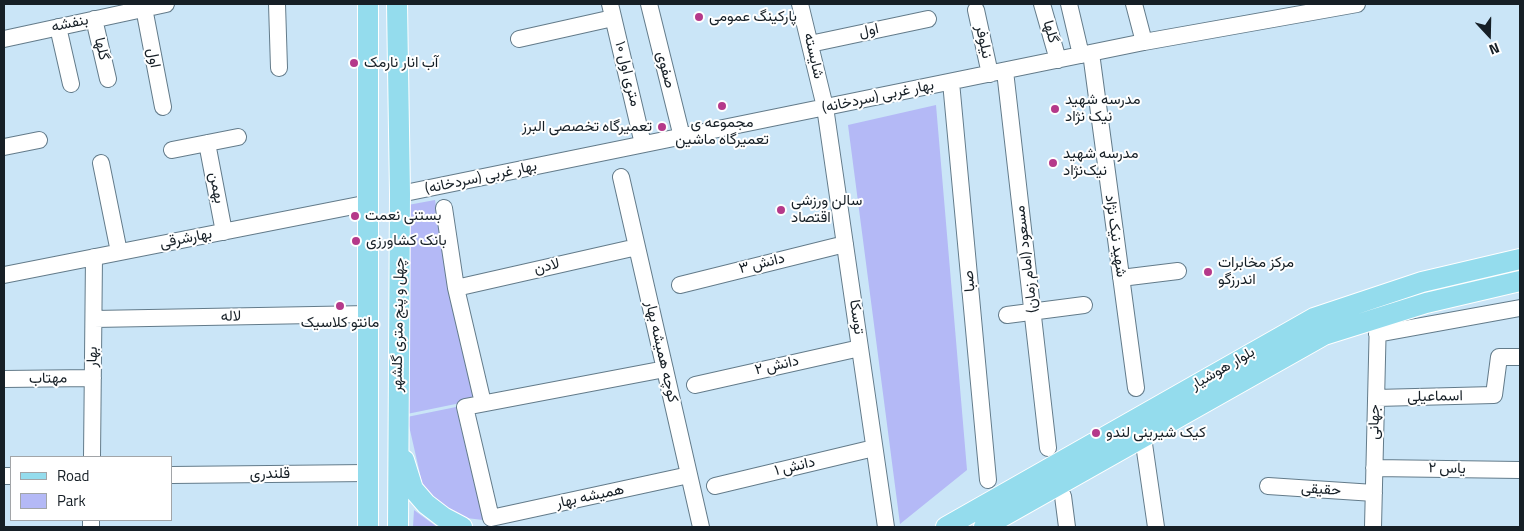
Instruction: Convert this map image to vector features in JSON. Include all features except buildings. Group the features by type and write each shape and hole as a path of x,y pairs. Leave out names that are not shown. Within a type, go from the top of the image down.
{"main road":[{"name":"چهل و پنج متری گلشهر","path":"368,4 368,527"},
{"name":"چهل و پنج متری گلشهر","path":"397,4 400,194 397,436 398,527"},
{"name":"بلوار هوشیار","path":"984,527 1146,428 1314,318 1422,282 1520,259"},
{"name":"بلوار هوشیار","path":"1184,403 1324,335 1377,326 1520,281"},
{"name":"بلوار هوشیار","path":"946,527 1146,428"},
{"path":"397,436 413,489 426,504 462,527"}],"street":[{"name":"بنفشه","path":"4,39 166,4"},
{"path":"277,4 279,68"},
{"name":"صفوی","path":"649,4 682,137"},
{"name":"شایسته","path":"800,4 825,107"},
{"name":"گلها","path":"1042,4 1058,60"},
{"name":"شهید نیک نژاد","path":"1069,4 1086,54 1136,388"},
{"path":"1134,4 1144,42"},
{"name":"بهار غربی (سردخانه)","path":"400,194 1144,42 1357,4"},
{"name":"اول","path":"144,8 163,107"},
{"name":"نیلوفر","path":"976,10 997,72"},
{"path":"519,39 611,11"},
{"name":"۱۰ متری اول","path":"611,11 643,144"},
{"name":"گلها","path":"94,19 108,79"},
{"name":"اول","path":"810,44 928,19"},
{"path":"58,27 71,84"},
{"name":"مسعود (امام زمان)","path":"997,72 1034,311 1048,448"},
{"name":"صبا","path":"951,82 988,480"},
{"name":"توسکا","path":"825,107 886,527"},
{"path":"172,150 238,137"},
{"path":"4,147 39,140"},
{"name":"بهمن","path":"207,143 224,232"},
{"path":"101,163 119,252"},
{"name":"کوچه همیشه بهار","path":"621,177 701,527"},
{"name":"بهارشرقی","path":"4,275 369,204"},
{"path":"444,208 456,288 483,403 665,369"},
{"name":"دانش ۳","path":"680,284 845,244"},
{"name":"لادن","path":"456,288 637,247"},
{"name":"بهار","path":"92,456 94,257"},
{"path":"1121,278 1178,271"},
{"path":"1007,315 1084,305"},
{"path":"1377,326 1520,308"},
{"name":"لاله","path":"94,319 369,314"},
{"name":"جهانی","path":"1373,527 1377,326"},
{"name":"دانش ۲","path":"695,385 860,348"},
{"name":"اسماعیلی","path":"1376,398 1494,396 1499,358 1520,357"},
{"name":"مهتاب","path":"4,379 93,378"},
{"name":"همیشه بهار","path":"483,403 465,407 491,518 690,476"},
{"path":"1146,428 1156,527"},
{"name":"دانش ۱","path":"715,486 874,448"},
{"name":"یاس ۲","path":"1374,468 1520,470"},
{"name":"قلندری","path":"172,474 368,473"},
{"name":"حقیقی","path":"1268,486 1374,493"},
{"path":"1063,496 1067,527"}],"green space":[{"path":"936,105 967,470 900,524 848,125"},
{"path":"435,200 446,269 475,400 407,414 408,205"},
{"path":"456,407 483,520 458,517 436,503 423,487 407,417"},
{"path":"414,510 437,527 413,527"}],"place":[{"name":"پارکینگ عمومی","path":"699,17"},
{"name":"آب انار نارمک","path":"354,63"},
{"name":"مجموعه ی تعمیرگاه ماشین","path":"722,106"},
{"name":"مدرسه شهید نیک نژاد","path":"1055,109"},
{"name":"تعمیرگاه تخصصی البرز","path":"662,127"},
{"name":"مدرسه شهید نیک‌نژاد","path":"1053,163"},
{"name":"سالن ورزشی اقتصاد","path":"781,210"},
{"name":"بستنی نعمت","path":"355,216"},
{"name":"بانک کشاورزی","path":"356,241"},
{"name":"مرکز مخابرات اندرزگو","path":"1208,272"},
{"name":"مانتو کلاسیک","path":"340,306"},
{"name":"کیک شیرینی لندو","path":"1096,433"}]}
